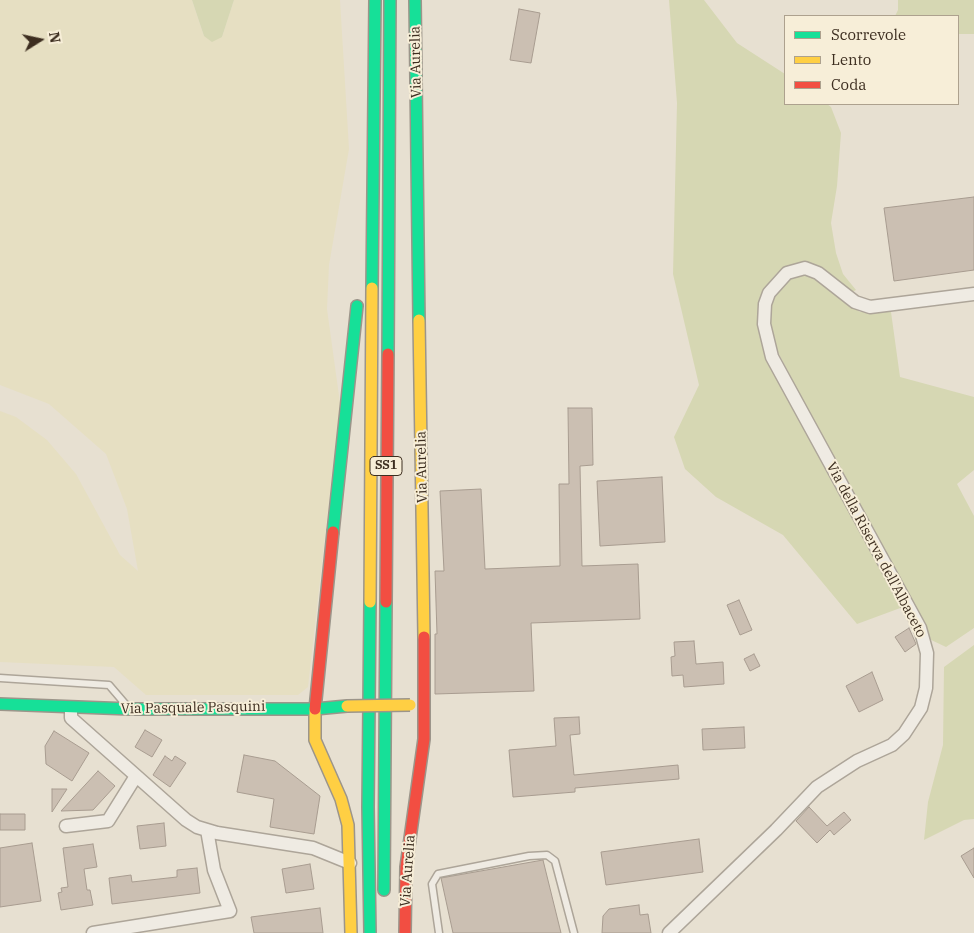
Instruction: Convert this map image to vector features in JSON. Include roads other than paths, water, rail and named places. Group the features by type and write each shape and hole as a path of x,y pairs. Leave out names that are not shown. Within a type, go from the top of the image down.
{"main road":[{"name":"SS1","path":"370,933 368,797 374,0"},
{"name":"Via Aurelia","path":"384,904 390,0"},
{"name":"Via Aurelia","path":"405,933 406,867 425,730 414,0"},
{"path":"361,237 364,200 373,169"},
{"path":"351,933 348,825 339,793 316,740 315,709 357,295"},
{"name":"Via Pasquale Pasquini","path":"0,704 130,709 315,709 347,706 425,704"}],"street":[{"name":"Via della Riserva dell'Albaceto","path":"668,933 776,830 816,787 857,761 892,744 904,734 916,717 926,688 926,648 917,623 772,357 764,324 765,304 769,293 787,273 805,268 818,273 855,302 870,308 974,294"},
{"path":"70,708 71,718 186,820 207,830 313,848 350,863"},
{"path":"66,826 108,821 136,776"},
{"path":"93,933 230,911 214,870 207,830"}],"lane":[{"path":"0,678 109,685 130,709"},
{"path":"439,933 432,884 438,874 529,856 552,857 555,861 574,933"}]}
